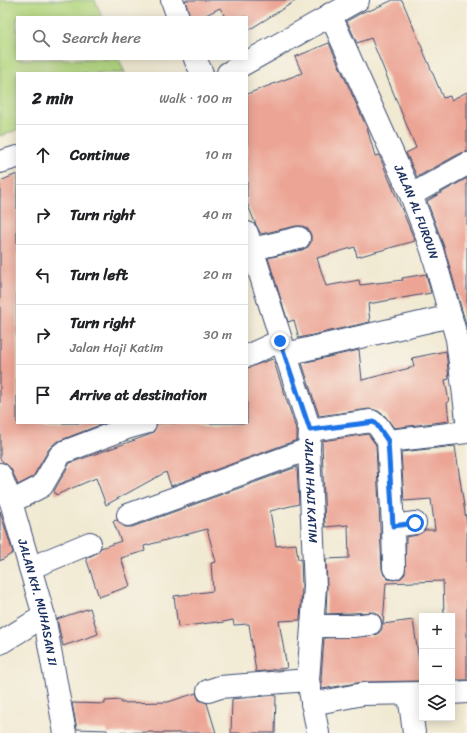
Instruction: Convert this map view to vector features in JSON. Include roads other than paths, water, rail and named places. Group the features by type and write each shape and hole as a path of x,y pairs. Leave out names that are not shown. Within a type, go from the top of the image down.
{"street":[{"path":"172,0 178,16"},
{"path":"230,72 330,14 358,0"},
{"name":"JALAN AL FUROUN","path":"330,14 411,195 432,250 451,316 462,337 467,420"},
{"path":"196,60 202,72"},
{"path":"0,162 16,157"},
{"path":"411,195 467,164"},
{"path":"250,241 299,238"},
{"name":"JALAN HAJI KATIM","path":"250,241 310,439 315,587 308,680 318,733"},
{"path":"248,356 283,347 451,316"},
{"path":"128,515 310,439 372,421 378,426 388,441 394,568"},
{"path":"11,502 42,486 60,455 64,452 141,424"},
{"path":"388,441 467,432"},
{"name":"JALAN KH. MUHASAN II","path":"0,474 11,502 44,616 65,733"},
{"path":"393,526 415,523"},
{"path":"30,568 90,542"},
{"path":"0,643 44,616"},
{"path":"312,626 354,626 370,624"},
{"path":"208,691 220,687 308,680"},
{"path":"455,692 467,692"},
{"path":"312,704 363,694 416,693 414,733"}]}
